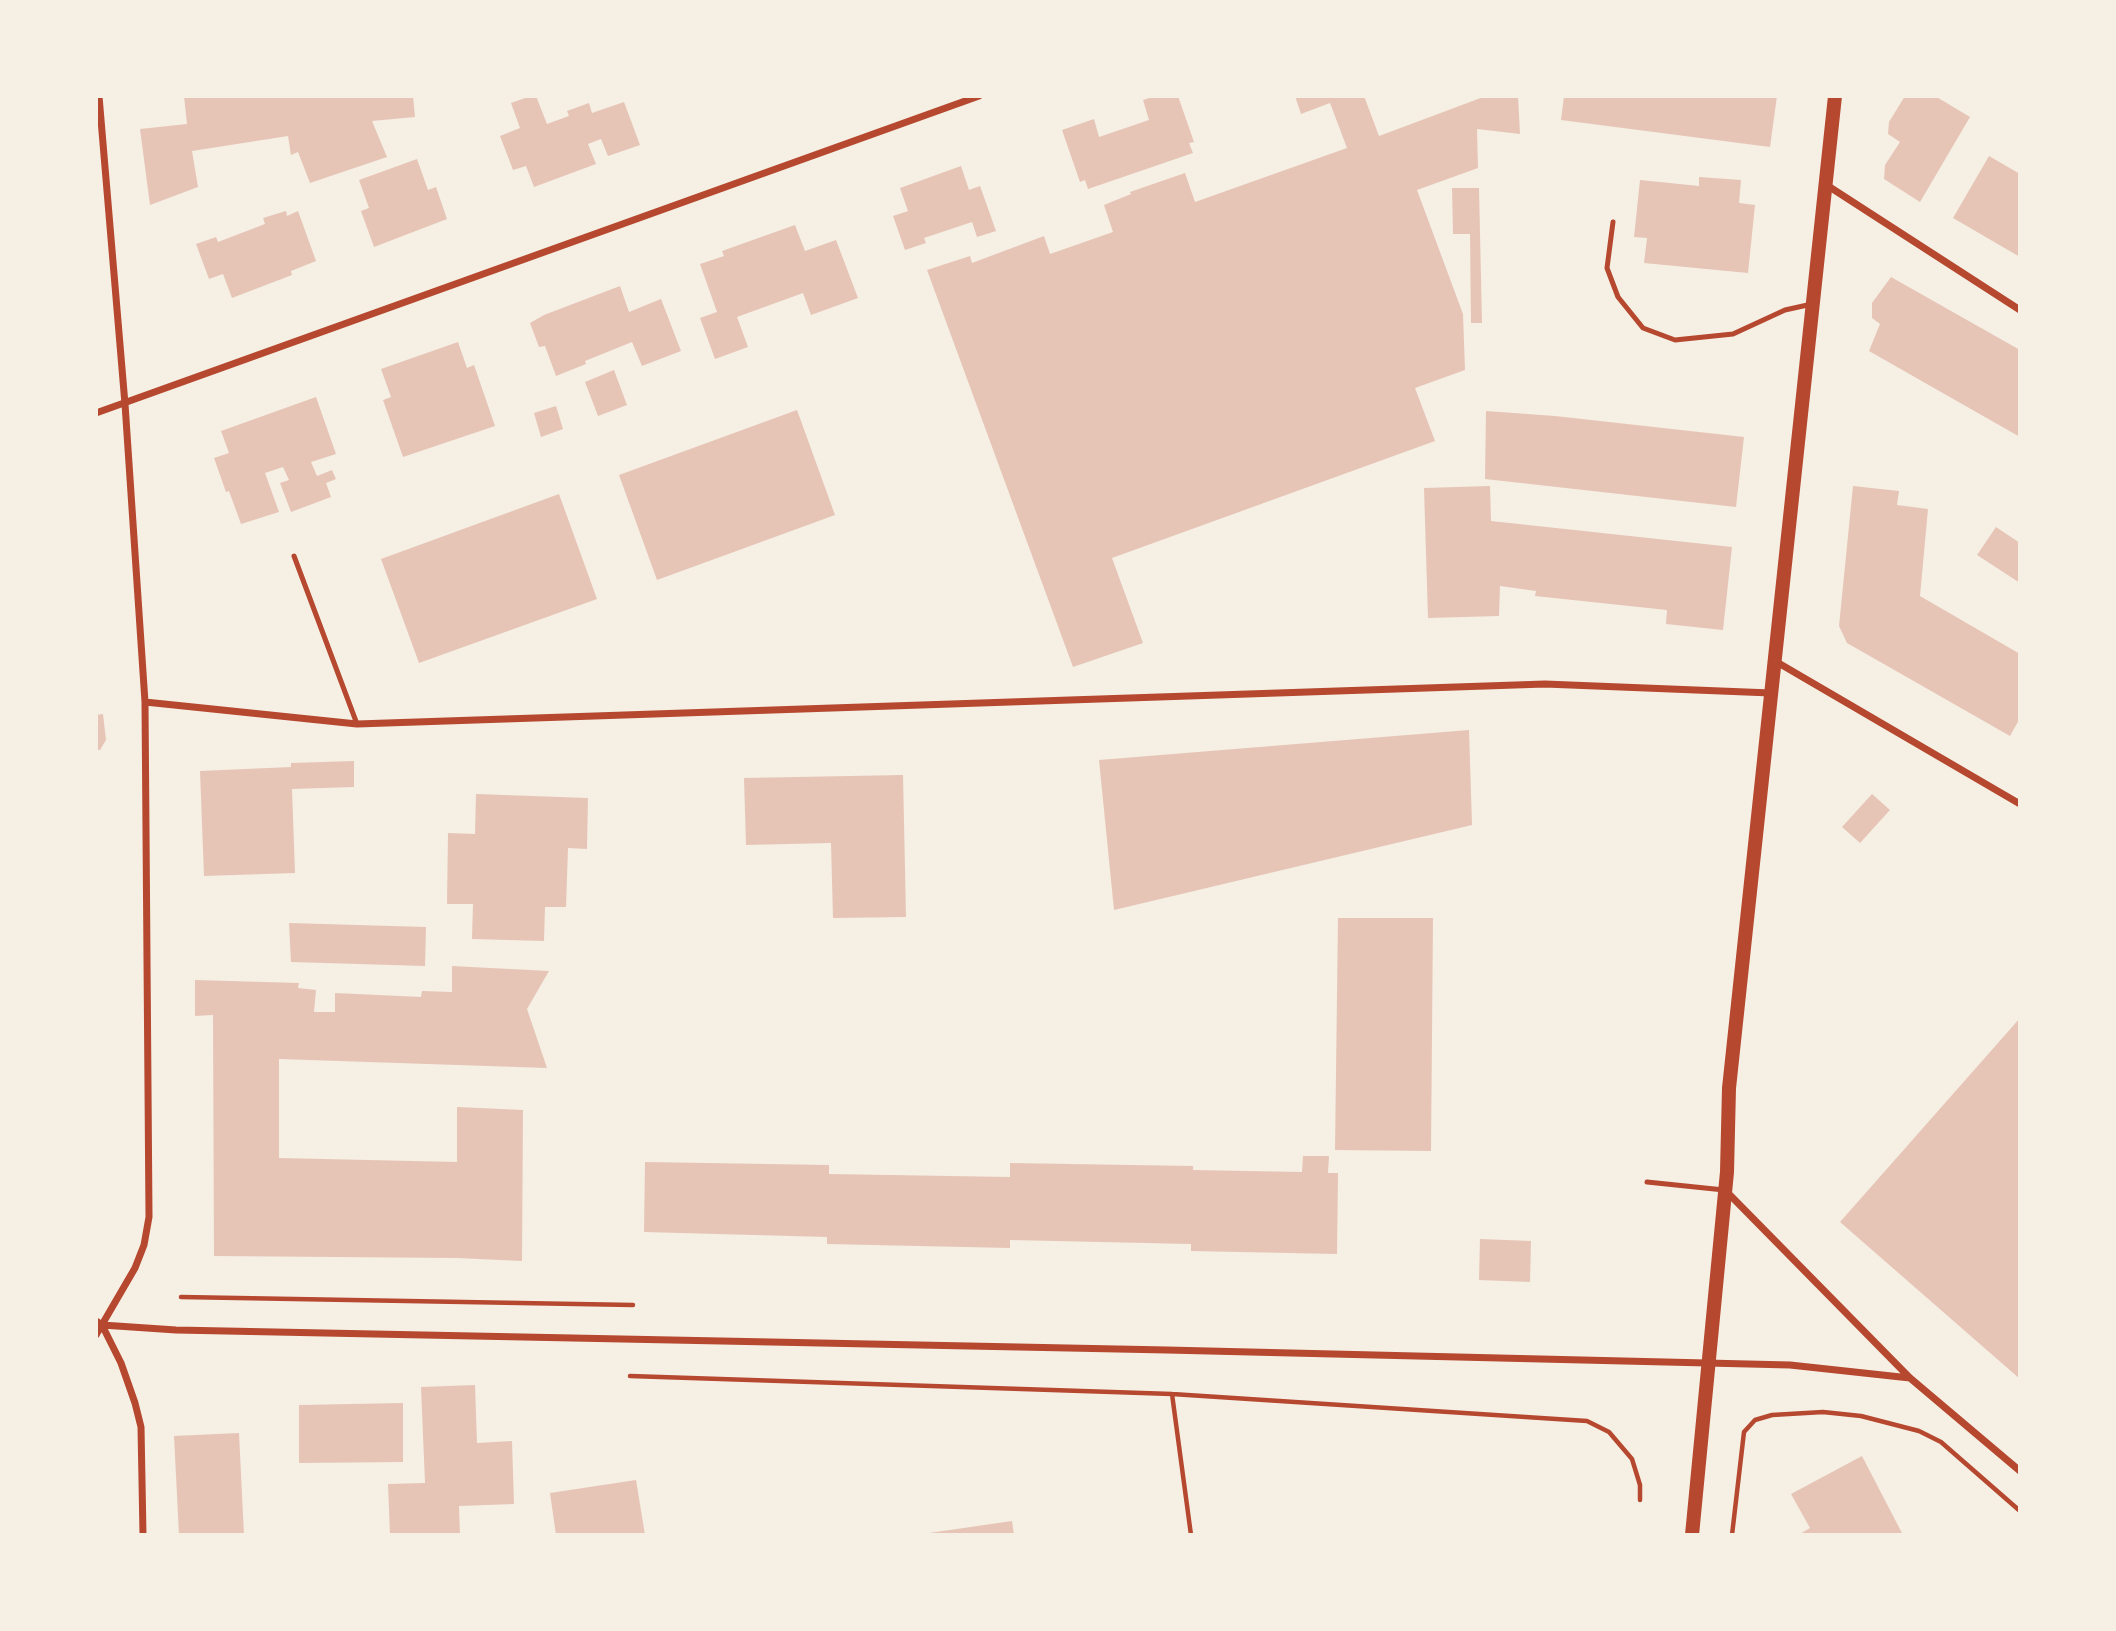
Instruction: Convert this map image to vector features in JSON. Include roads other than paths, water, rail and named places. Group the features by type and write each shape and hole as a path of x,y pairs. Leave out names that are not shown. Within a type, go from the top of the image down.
{"main road":[{"path":"1692,1535 1725,1190 1729,1088 1835,96"}],"street":[{"path":"96,1335 99,1323 135,1268 144,1245 149,1217 145,702 125,404 99,96"},
{"path":"96,413 979,96"},
{"path":"1824,184 2020,310"},
{"path":"1775,661 2020,804"},
{"path":"145,702 357,724 1545,684 1771,693"},
{"path":"1725,1190 1910,1378 2020,1471"},
{"path":"99,1323 204,1331 1790,1365 1910,1378"},
{"path":"99,1323 128,1384 141,1427 143,1535"}],"lane":[{"path":"1614,222 1607,268 1618,297 1643,328 1675,340 1733,334 1785,310 1812,304"},
{"path":"294,556 357,724"},
{"path":"1647,1182 1725,1190"}]}
